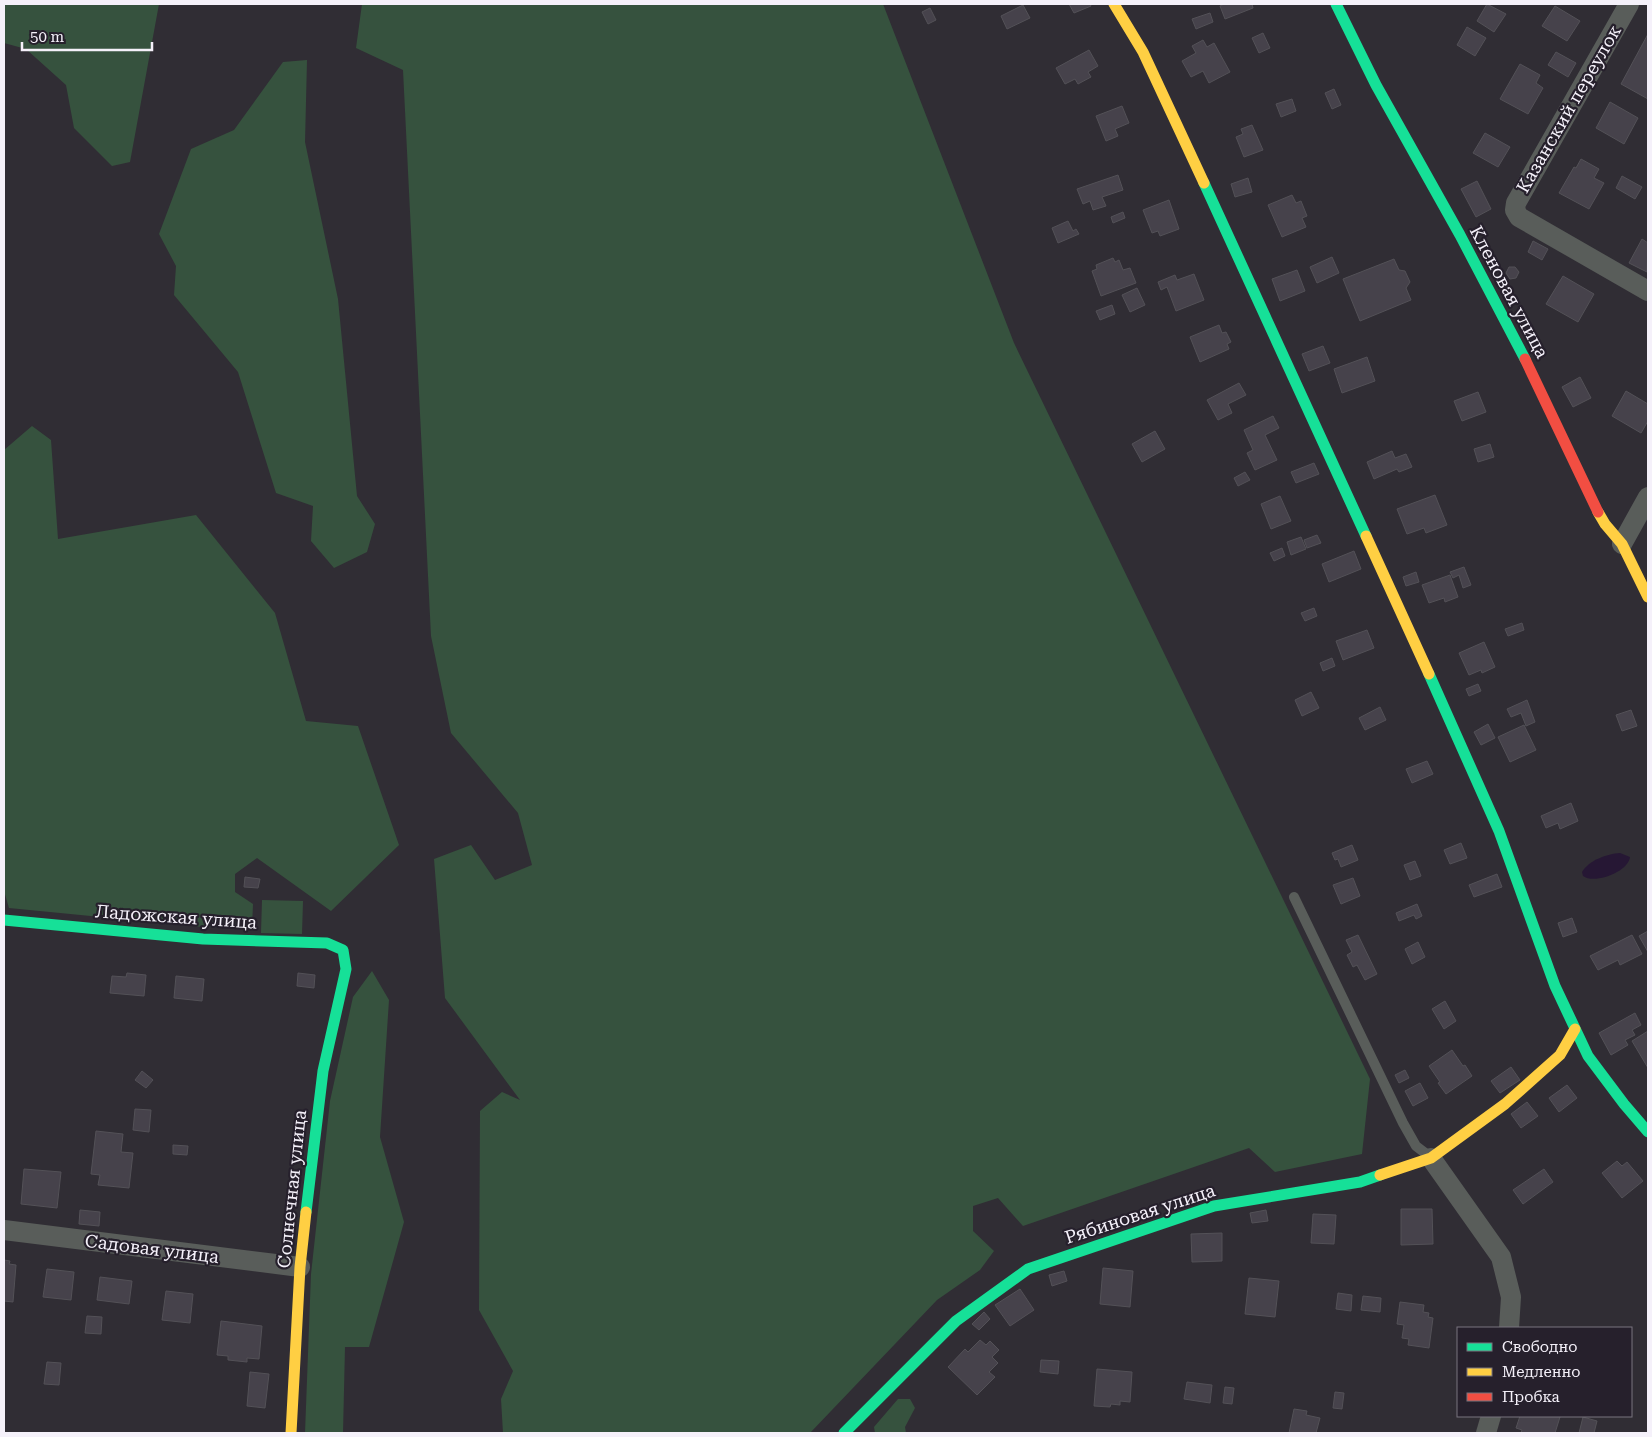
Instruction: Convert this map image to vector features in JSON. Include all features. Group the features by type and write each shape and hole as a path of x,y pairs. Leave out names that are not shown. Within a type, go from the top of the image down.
{"street":[{"path":"1114,4 1143,52 1379,563 1498,831 1555,986 1575,1029 1588,1056 1648,1132"},
{"name":"Кленовая улица","path":"1336,4 1376,85 1460,235 1532,373 1592,502 1605,524 1622,544 1648,597"},
{"name":"Казанский переулок","path":"1629,4 1516,203 1515,210 1519,217 1648,291"},
{"path":"1622,544 1648,497"},
{"name":"Ладожская улица","path":"4,920 203,939 327,943 344,950"},
{"name":"Солнечная улица","path":"291,1433 300,1267 323,1071 346,969 344,950"},
{"name":"Рябиновая улица","path":"844,1433 956,1321 1028,1269 1214,1206 1360,1182 1431,1158 1512,1098 1560,1054 1575,1029"},
{"path":"1431,1158 1501,1257 1511,1297 1509,1327"},
{"name":"Садовая улица","path":"4,1230 300,1267"},
{"path":"1486,1433 1491,1417"}],"lane":[{"path":"1294,897 1403,1123 1416,1146 1431,1158"}],"green space":[{"path":"4,4 159,4 130,162 112,166 74,128 66,85 26,49 4,43"},
{"path":"362,4 883,4 1014,343 1370,1079 1362,1154 1275,1172 1249,1148 1023,1226 998,1198 973,1206 973,1231 994,1251 980,1270 937,1300 810,1433 503,1433 501,1399 513,1371 479,1310 480,1111 502,1092 520,1100 445,998 434,859 471,845 495,880 532,865 518,813 451,733 431,636 403,70 356,48"},
{"path":"307,60 305,142 338,299 357,496 375,524 367,552 334,568 311,541 313,506 276,493 238,372 174,295 176,266 159,234 191,149 234,130 283,62"},
{"path":"32,426 51,440 58,539 196,515 275,613 306,721 358,726 399,845 331,911 257,858 235,874 235,892 253,904 252,928 203,927 9,908 4,891 4,450"},
{"path":"262,900 303,901 302,934 261,933"},
{"path":"372,971 389,1000 380,1137 404,1222 369,1347 345,1347 343,1433 305,1433 311,1274 330,1101 353,997"},
{"path":"898,1399 910,1399 915,1408 905,1427 906,1433 875,1433 874,1427"}],"shaded area":[{"path":"1620,853 1630,857 1624,867 1618,872 1595,879 1583,876 1582,872 1589,864 1604,856"}],"building":[{"path":"1069,4 1090,4 1091,6 1074,13"},
{"path":"1224,4 1252,4 1253,8 1225,19 1220,6"},
{"path":"1487,4 1506,14 1494,32 1477,21"},
{"path":"1023,5 1030,18 1007,29 1001,16"},
{"path":"1555,6 1580,21 1567,41 1542,26"},
{"path":"930,8 936,20 928,24 922,12"},
{"path":"1210,13 1213,22 1196,29 1192,19"},
{"path":"1467,27 1486,38 1475,56 1457,45"},
{"path":"1263,33 1270,48 1259,53 1252,38"},
{"path":"1648,34 1648,99 1621,84"},
{"path":"1203,40 1207,47 1214,43 1230,72 1209,83 1203,71 1191,77 1182,61 1196,53 1192,46"},
{"path":"1089,50 1098,66 1088,72 1091,77 1078,84 1075,79 1065,84 1056,68"},
{"path":"1556,52 1576,63 1568,77 1548,65"},
{"path":"1520,64 1540,75 1536,83 1543,88 1528,114 1500,99"},
{"path":"1334,89 1341,105 1332,109 1325,93"},
{"path":"1292,99 1296,111 1281,117 1276,104"},
{"path":"1610,102 1638,118 1624,144 1596,128"},
{"path":"1122,106 1129,123 1115,129 1118,136 1106,141 1096,116"},
{"path":"1252,125 1263,150 1244,157 1236,137 1243,134 1241,129"},
{"path":"1485,133 1510,147 1498,167 1473,153"},
{"path":"1581,159 1599,169 1594,178 1604,183 1589,209 1559,193 1574,167 1576,168"},
{"path":"1118,175 1123,190 1102,197 1106,206 1093,210 1090,201 1083,204 1077,189"},
{"path":"1622,176 1642,187 1635,199 1616,188"},
{"path":"1248,178 1252,192 1235,197 1231,184"},
{"path":"1477,181 1491,209 1476,217 1461,189"},
{"path":"1292,195 1296,203 1301,201 1307,216 1302,218 1306,227 1282,237 1268,205"},
{"path":"1169,200 1179,229 1160,236 1158,231 1152,233 1143,210"},
{"path":"1123,212 1125,218 1113,223 1111,217"},
{"path":"1068,221 1073,231 1076,229 1079,234 1058,243 1052,228"},
{"path":"1642,239 1648,243 1647,272 1629,263"},
{"path":"1533,241 1548,249 1542,260 1528,252"},
{"path":"1332,257 1339,273 1317,283 1310,267"},
{"path":"1113,258 1115,262 1119,260 1123,270 1130,268 1136,283 1101,296 1092,271 1097,269 1096,265"},
{"path":"1394,259 1399,270 1405,271 1410,282 1406,288 1411,300 1360,321 1343,279"},
{"path":"1509,267 1515,267 1519,272 1516,278 1510,279 1506,273"},
{"path":"1297,270 1305,291 1280,301 1272,279"},
{"path":"1194,274 1204,300 1176,311 1167,287 1161,290 1158,282 1175,275 1177,280"},
{"path":"1563,276 1594,294 1578,322 1546,304"},
{"path":"1137,288 1145,305 1130,312 1122,295"},
{"path":"1112,305 1115,314 1100,320 1096,311"},
{"path":"1219,325 1222,333 1226,332 1231,342 1227,344 1229,349 1200,362 1190,337"},
{"path":"1323,346 1330,363 1309,371 1302,354"},
{"path":"1367,357 1375,381 1342,393 1334,369"},
{"path":"1580,377 1591,398 1573,407 1562,387"},
{"path":"1239,383 1246,395 1228,404 1232,413 1218,420 1207,400"},
{"path":"1626,391 1648,404 1648,421 1641,433 1612,416"},
{"path":"1478,392 1486,412 1462,421 1454,401"},
{"path":"1273,416 1279,428 1265,435 1277,460 1255,470 1247,453 1253,450 1244,430"},
{"path":"1155,431 1165,449 1142,462 1132,444"},
{"path":"1490,444 1494,457 1478,462 1474,449"},
{"path":"1392,451 1395,458 1406,454 1412,467 1399,472 1397,469 1374,479 1367,462"},
{"path":"1314,463 1319,474 1296,483 1291,472"},
{"path":"1245,472 1250,480 1238,486 1234,478"},
{"path":"1435,495 1447,525 1426,533 1424,528 1407,534 1397,509"},
{"path":"1280,496 1291,521 1271,529 1261,504"},
{"path":"1317,535 1321,543 1307,548 1304,540"},
{"path":"1301,537 1306,549 1291,555 1287,542"},
{"path":"1282,548 1285,556 1274,561 1270,553"},
{"path":"1354,551 1361,569 1329,582 1322,564"},
{"path":"1464,567 1471,585 1463,588 1459,575 1453,578 1450,572"},
{"path":"1416,572 1419,582 1406,586 1403,577"},
{"path":"1450,575 1458,597 1445,602 1444,598 1429,603 1422,585"},
{"path":"1314,608 1317,616 1305,621 1301,613"},
{"path":"1522,623 1524,630 1508,636 1505,629"},
{"path":"1367,630 1374,648 1343,660 1336,641"},
{"path":"1484,642 1495,667 1482,673 1481,670 1469,675 1459,653"},
{"path":"1332,658 1335,666 1323,671 1320,663"},
{"path":"1478,684 1481,691 1469,696 1466,689"},
{"path":"1311,692 1319,708 1302,716 1295,700"},
{"path":"1527,700 1535,722 1526,726 1521,713 1511,717 1507,709"},
{"path":"1380,707 1386,720 1365,730 1359,718"},
{"path":"1631,710 1637,726 1622,731 1616,715"},
{"path":"1488,724 1495,738 1481,745 1474,732"},
{"path":"1524,725 1536,750 1510,762 1498,737"},
{"path":"1427,761 1433,774 1412,783 1406,769"},
{"path":"1571,803 1578,821 1560,829 1558,823 1546,828 1541,816"},
{"path":"1461,843 1467,858 1450,864 1444,850"},
{"path":"1352,845 1358,860 1341,867 1338,859 1335,860 1332,853"},
{"path":"1415,861 1421,876 1410,880 1404,865"},
{"path":"1497,874 1502,887 1474,897 1469,885"},
{"path":"245,877 260,879 258,888 244,887"},
{"path":"1353,878 1360,896 1341,904 1333,885"},
{"path":"1417,904 1422,916 1416,919 1414,915 1399,921 1396,913"},
{"path":"1572,918 1577,932 1563,937 1558,923"},
{"path":"1648,931 1648,952 1639,936"},
{"path":"1358,935 1377,974 1365,980 1357,965 1353,967 1347,955 1352,952 1346,940"},
{"path":"1632,935 1642,954 1620,965 1618,960 1598,970 1590,956"},
{"path":"1418,942 1425,957 1412,964 1405,949"},
{"path":"127,973 146,975 144,996 110,993 112,976 126,977"},
{"path":"298,973 315,975 314,988 297,986"},
{"path":"176,976 204,979 202,1001 174,998"},
{"path":"1445,1001 1456,1021 1444,1029 1432,1009"},
{"path":"1635,1013 1641,1025 1632,1030 1635,1035 1625,1040 1628,1045 1611,1055 1599,1033"},
{"path":"1648,1031 1648,1068 1632,1041"},
{"path":"1452,1050 1472,1076 1446,1094 1429,1066"},
{"path":"1511,1067 1520,1080 1500,1093 1491,1081"},
{"path":"1405,1070 1409,1078 1399,1083 1395,1075"},
{"path":"142,1071 153,1080 146,1088 135,1080"},
{"path":"1420,1083 1428,1098 1413,1106 1405,1091"},
{"path":"1567,1085 1577,1098 1559,1112 1549,1098"},
{"path":"1527,1102 1538,1116 1521,1128 1511,1114"},
{"path":"135,1109 151,1110 149,1132 133,1130"},
{"path":"96,1131 123,1134 121,1152 133,1153 129,1188 98,1185 100,1175 91,1174"},
{"path":"173,1145 188,1146 187,1155 173,1154"},
{"path":"1617,1161 1622,1166 1627,1162 1643,1181 1622,1198 1602,1173"},
{"path":"24,1169 61,1172 57,1208 21,1204"},
{"path":"1544,1169 1553,1182 1523,1204 1513,1190"},
{"path":"1401,1209 1432,1209 1433,1244 1401,1245"},
{"path":"80,1210 100,1212 99,1226 79,1224"},
{"path":"1266,1210 1268,1221 1252,1223 1250,1213"},
{"path":"1313,1214 1336,1215 1334,1244 1311,1243"},
{"path":"1222,1233 1222,1261 1192,1262 1191,1234"},
{"path":"4,1260 10,1261 9,1264 16,1265 13,1302 4,1301"},
{"path":"1103,1268 1133,1271 1130,1307 1100,1304"},
{"path":"47,1269 74,1272 71,1300 43,1297"},
{"path":"1064,1271 1067,1281 1052,1286 1049,1275"},
{"path":"100,1277 132,1281 129,1304 97,1300"},
{"path":"1249,1278 1279,1281 1275,1317 1245,1314"},
{"path":"1020,1289 1034,1310 1010,1326 995,1305"},
{"path":"166,1291 193,1294 190,1323 162,1320"},
{"path":"1338,1293 1352,1295 1351,1311 1336,1309"},
{"path":"1363,1296 1381,1298 1380,1312 1361,1310"},
{"path":"1400,1302 1424,1305 1423,1312 1429,1313 1428,1317 1433,1318 1429,1348 1408,1345 1409,1339 1402,1338 1404,1325 1397,1324"},
{"path":"984,1312 990,1319 979,1330 972,1324"},
{"path":"87,1316 102,1317 101,1334 85,1333"},
{"path":"221,1321 262,1326 259,1359 247,1358 247,1362 228,1360 228,1356 217,1355"},
{"path":"980,1340 986,1345 990,1341 999,1350 992,1357 998,1363 989,1372 995,1377 977,1395 948,1367 965,1349 968,1352"},
{"path":"1041,1360 1059,1361 1058,1374 1040,1372"},
{"path":"47,1362 61,1363 59,1385 44,1384"},
{"path":"1097,1369 1132,1372 1130,1402 1120,1401 1120,1405 1111,1404 1110,1407 1094,1406"},
{"path":"250,1372 269,1374 265,1408 247,1406"},
{"path":"1187,1382 1212,1385 1210,1403 1184,1399"},
{"path":"1225,1387 1234,1388 1232,1404 1223,1403"},
{"path":"1335,1392 1344,1393 1342,1409 1333,1408"},
{"path":"1294,1409 1307,1411 1306,1415 1320,1418 1316,1433 1289,1433"},
{"path":"1520,1417 1560,1417 1555,1433 1521,1433 1522,1430 1516,1428"},
{"path":"1583,1417 1597,1421 1594,1433 1579,1433"}],"traffic: fast":[{"path":"1336,4 1376,85 1460,235 1525,359"},
{"path":"1204,183 1366,536"},
{"path":"1429,674 1499,831 1555,986 1588,1056 1648,1132"},
{"path":"4,920 203,939 327,943 343,950 346,969 323,1071 306,1212"},
{"path":"844,1433 956,1321 1028,1269 1214,1206 1360,1182 1380,1175"}],"traffic: slow":[{"path":"1114,4 1143,52 1204,183"},
{"path":"1598,512 1605,524 1622,544 1648,597"},
{"path":"1366,536 1429,674"},
{"path":"1380,1175 1431,1158 1505,1104 1560,1055 1575,1029"},
{"path":"291,1433 300,1267 306,1212"}],"traffic: jam":[{"path":"1525,359 1598,512"}]}
